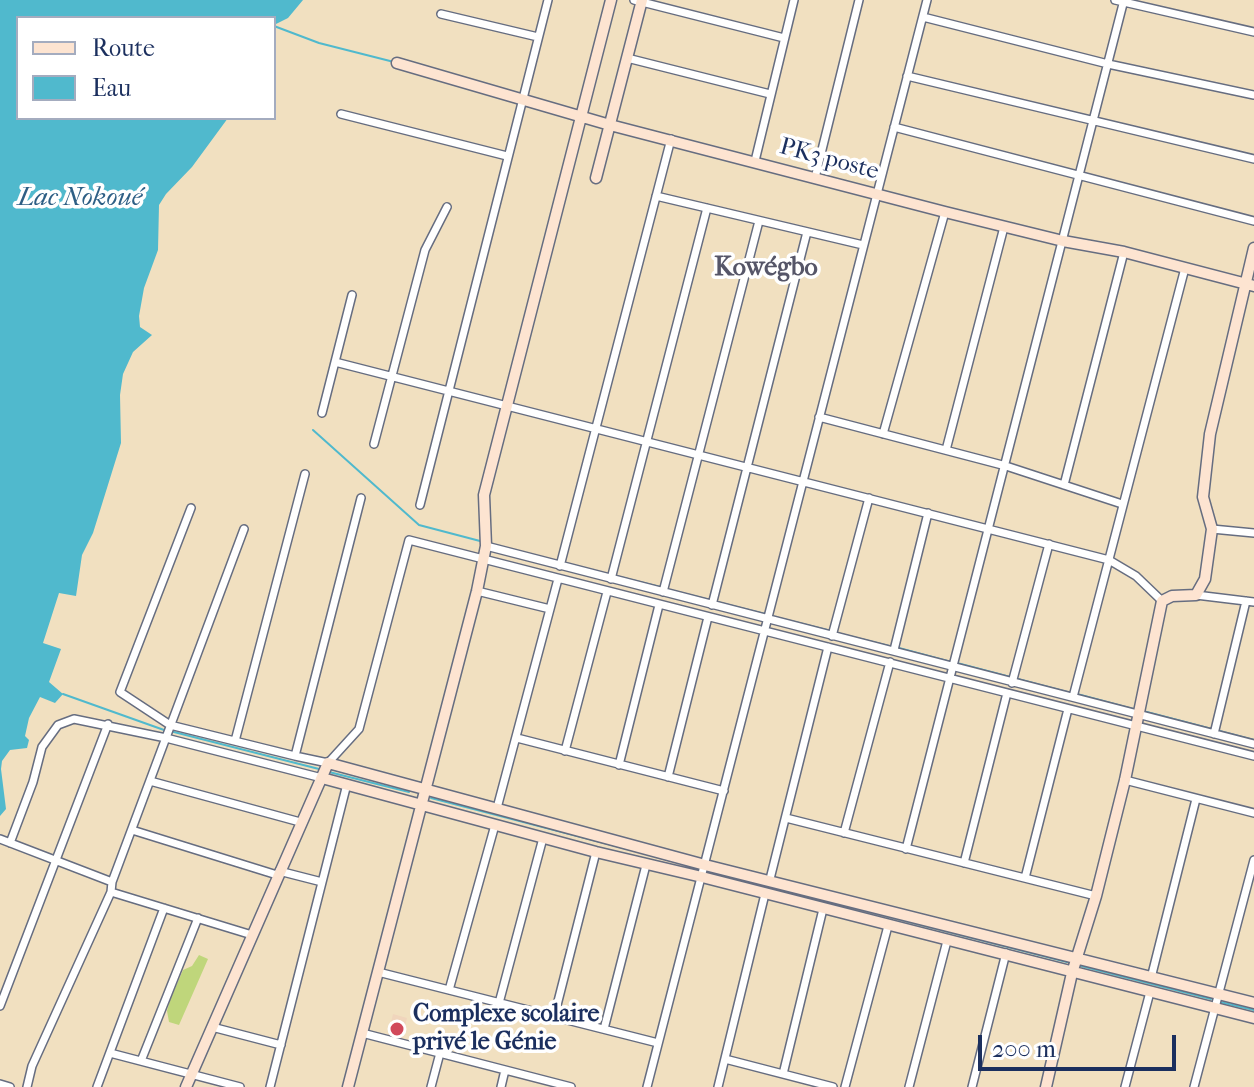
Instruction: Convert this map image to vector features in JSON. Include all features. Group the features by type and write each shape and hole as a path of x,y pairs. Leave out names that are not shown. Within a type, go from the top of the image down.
{"street":[{"path":"420,505 548,0"},
{"path":"348,1087 477,591 486,546 484,495 611,0"},
{"path":"755,161 794,0"},
{"path":"815,178 859,0"},
{"path":"647,1087 927,0"},
{"path":"596,178 639,1 784,38"},
{"path":"906,849 1108,64 1121,1 1254,32"},
{"path":"441,14 538,37"},
{"path":"923,17 1108,64 1254,95"},
{"path":"627,58 770,94"},
{"name":"PK3 poste","path":"397,63 581,118 1004,227 1124,252 1249,285"},
{"path":"907,76 1254,159"},
{"path":"341,114 507,156"},
{"path":"894,127 1254,221"},
{"path":"560,566 671,139"},
{"path":"656,196 863,245"},
{"path":"374,444 425,250 447,207"},
{"path":"611,579 707,208"},
{"path":"883,434 945,212"},
{"path":"663,592 759,221"},
{"path":"946,450 1004,227"},
{"path":"712,605 807,232"},
{"path":"1196,595 1205,579 1212,529 1203,497 1210,434 1249,285 1254,248"},
{"path":"1064,485 1124,252"},
{"path":"1073,697 1185,268"},
{"path":"322,413 352,295"},
{"path":"335,362 1109,560 1136,576 1162,601"},
{"path":"819,417 1006,466 1122,504"},
{"path":"235,741 305,474"},
{"path":"295,756 361,498"},
{"path":"832,636 869,498"},
{"path":"191,508 120,692 170,725 328,763 705,865 1254,1003"},
{"path":"894,650 928,513"},
{"path":"27,1087 32,1066 111,892 112,882 244,529"},
{"path":"1212,529 1254,533"},
{"path":"186,1087 328,763 355,736 362,721 409,540 1068,709 1214,734 1254,744"},
{"path":"1012,683 1049,544"},
{"path":"486,546 1073,697 1254,756"},
{"path":"497,808 558,579"},
{"path":"477,591 550,609"},
{"path":"565,751 607,592"},
{"path":"1162,601 1172,596 1196,595 1250,602 1214,734"},
{"path":"1046,1087 1072,973 1096,896 1125,780 1162,601"},
{"path":"619,765 659,605"},
{"path":"668,777 708,617"},
{"path":"770,879 828,647"},
{"path":"881,661 884,648"},
{"path":"844,833 890,662"},
{"path":"964,863 1007,693"},
{"path":"1025,878 1068,709"},
{"path":"10,843 33,782 42,747 58,725 74,719 166,738 646,865 1006,953 1072,973 1254,1018"},
{"path":"0,1006 108,724"},
{"path":"517,738 724,791"},
{"path":"1125,780 1254,813"},
{"path":"150,781 300,822"},
{"path":"270,1087 347,784"},
{"path":"1151,978 1196,799"},
{"path":"786,818 1096,896"},
{"path":"449,990 495,825"},
{"path":"132,830 278,873 322,882"},
{"path":"499,1003 543,838"},
{"path":"0,839 112,882"},
{"path":"554,1017 596,852"},
{"path":"1194,1087 1254,860"},
{"path":"604,1029 646,865"},
{"path":"111,892 252,935"},
{"path":"718,1087 765,894"},
{"path":"97,1087 164,908"},
{"path":"783,1074 823,909"},
{"path":"141,1061 198,918"},
{"path":"845,1087 888,926"},
{"path":"909,1087 947,941"},
{"path":"972,1087 1006,953"},
{"path":"378,972 658,1043"},
{"path":"1125,1087 1150,992"},
{"path":"212,1027 281,1045"},
{"path":"362,1033 571,1087"},
{"path":"110,1053 240,1087"},
{"path":"431,1087 440,1053"},
{"path":"725,1059 833,1087"},
{"path":"501,1087 505,1070"},
{"path":"0,1084 10,1087"}],"shaded area":[{"name":"Complexe scolaire privé le Génie","path":"393,1014 407,1018 401,1043 387,1039"}],"green space":[{"path":"199,955 208,959 179,1025 169,1022 167,1011 183,970 192,966"}],"water":[{"name":"Lac Nokoué","path":"0,0 303,0 288,18 276,24 276,16 16,16 16,120 227,120 159,205 158,250 144,288 139,316 140,327 152,335 133,352 123,374 121,443 93,533 82,555 76,596 59,593 43,643 61,649 49,682 63,694 55,703 40,697 29,718 25,736 29,740 27,748 10,750 2,761 6,809 0,816"}],"waterway":[{"path":"276,27 319,43 394,62"},
{"path":"313,430 419,525 480,541"},
{"path":"616,576 660,587"},
{"path":"666,589 710,600"},
{"path":"717,602 765,614"},
{"path":"771,616 831,631"},
{"path":"837,633 893,647"},
{"path":"899,648 951,662"},
{"path":"957,663 1071,693"},
{"path":"63,694 164,730"},
{"path":"1077,694 1137,710"},
{"path":"1143,711 1254,740"},
{"path":"170,731 319,769"},
{"path":"329,772 409,792"},
{"path":"431,798 631,850"},
{"path":"800,894 1067,962"},
{"path":"1081,966 1211,999"},
{"path":"1220,1002 1254,1010"}],"place":[{"name":"Complexe scolaire privé le Génie","path":"397,1029"}],"district":[{"name":"Kowégbo","path":"766,269"}]}
